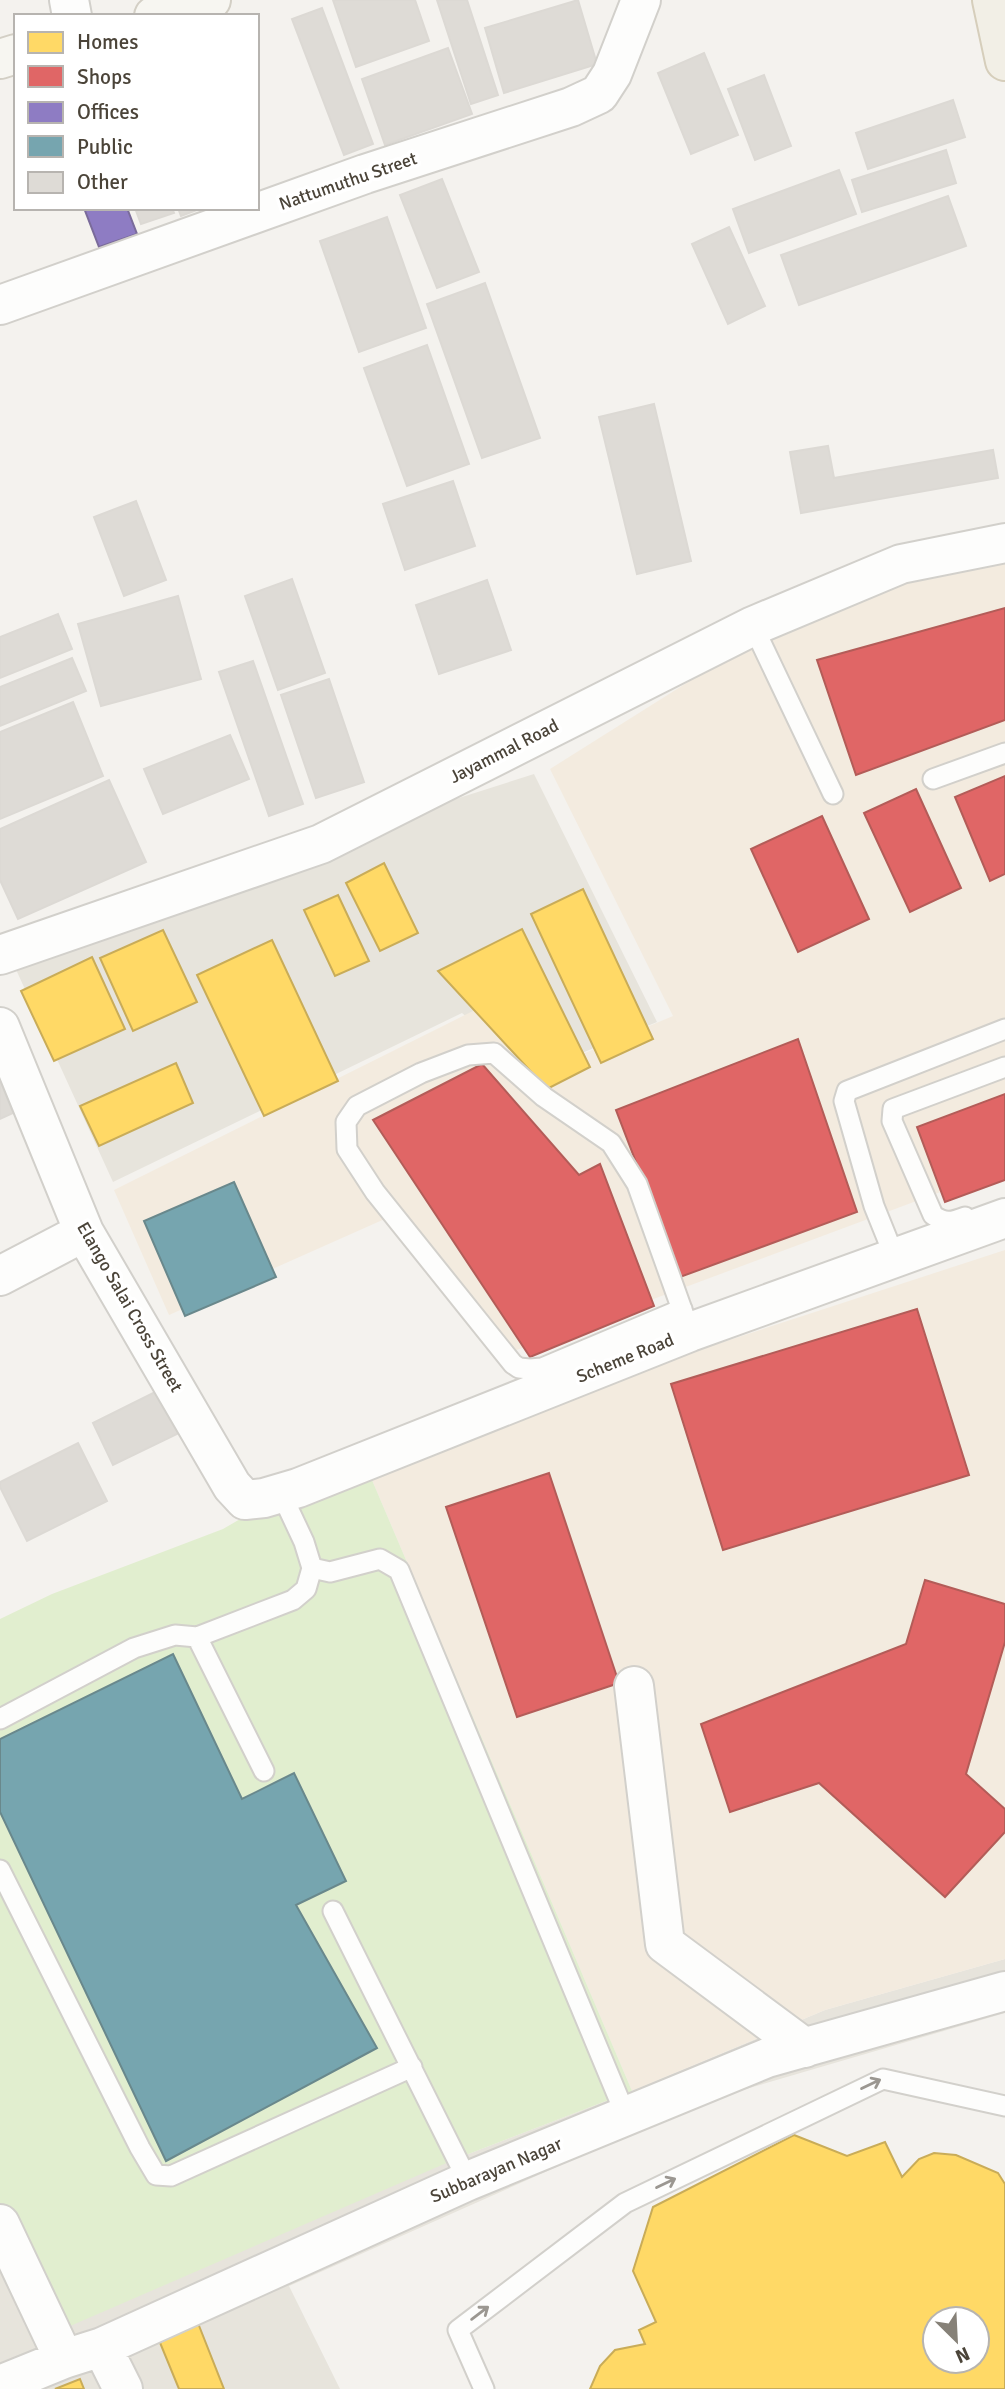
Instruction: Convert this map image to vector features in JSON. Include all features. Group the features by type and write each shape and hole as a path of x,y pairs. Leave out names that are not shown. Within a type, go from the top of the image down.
{"main road":[{"path":"161,14 211,0"},
{"path":"992,0 1005,61"}],"street":[{"name":"Nattumuthu Street","path":"0,304 365,174 571,107 599,94 612,74 642,0"},
{"name":"Jayammal Road","path":"0,955 321,844 753,626 901,564 1005,543"},
{"name":"Elango Salai Cross Street","path":"0,1027 84,1232 232,1486 263,1496"},
{"name":"Scheme Road","path":"263,1496 686,1321 895,1258 1005,1218"},
{"path":"0,1276 84,1232"},
{"path":"634,1686 665,1944 805,2048"},
{"name":"Subbarayan Nagar","path":"0,2385 102,2347 468,2180 767,2058 1005,1991"},
{"path":"0,2224 64,2359"},
{"path":"102,2347 122,2389"}],"lane":[{"path":"753,626 833,794"},
{"path":"933,779 1005,753"},
{"path":"895,1258 874,1206 844,1101 847,1091 1005,1029"},
{"path":"494,1053 544,1097 611,1143 638,1184 686,1321 542,1368 519,1368 513,1364 375,1192 346,1149 346,1122 356,1106 421,1073 468,1055 494,1053"},
{"path":"1005,1067 893,1109 892,1121 933,1215 940,1221 951,1222 1005,1202"},
{"path":"0,1719 134,1648 175,1635 197,1637 293,1600 306,1589 312,1568 304,1542 263,1496"},
{"path":"312,1568 330,1572 380,1559 399,1570 626,2116"},
{"path":"197,1637 264,1771"},
{"path":"0,1870 156,2175 171,2176 412,2067"},
{"path":"333,1911 468,2180"},
{"path":"484,2389 458,2330 625,2203 883,2079 1005,2106"}],"shaded area":[{"path":"1005,545 1005,1168 495,1358 387,1218 169,1315 114,1190 479,1008 547,1069 673,1016 550,769 796,614"},
{"path":"534,774 657,1022 531,1074 462,1013 113,1182 13,963 308,846"},
{"path":"1005,1250 1005,1959 825,2010 632,2091 369,1473 668,1360"},
{"path":"1005,1959 1005,2013 705,2101 289,2286 340,2389 0,2389 0,2206 458,2158 632,2091 825,2010"}],"green space":[{"path":"369,1473 632,2091 458,2158 54,2333 0,2206 0,1619 52,1594 223,1529 254,1511"}],"building: Homes":[{"path":"384,863 418,933 380,951 346,883"},
{"path":"583,889 653,1039 601,1063 531,914"},
{"path":"338,895 369,961 335,976 304,910"},
{"path":"522,929 590,1067 547,1089 438,971"},
{"path":"163,930 197,1002 133,1031 100,958"},
{"path":"272,940 338,1081 264,1116 197,975"},
{"path":"92,957 125,1029 54,1061 21,991"},
{"path":"176,1063 193,1103 99,1146 80,1106"},
{"path":"794,2135 847,2156 885,2142 902,2177 919,2159 934,2153 956,2155 998,2173 1005,2184 1005,2389 590,2389 600,2366 615,2350 645,2344 639,2330 656,2322 633,2271 653,2207"},
{"path":"194,2313 224,2389 179,2389 154,2328"},
{"path":"80,2379 84,2389 55,2389"}],"building: Shops":[{"path":"1005,608 1005,720 856,775 817,660"},
{"path":"1005,776 1005,874 990,881 955,797"},
{"path":"916,789 961,888 910,912 864,813"},
{"path":"822,816 869,919 798,952 751,849"},
{"path":"798,1039 857,1212 680,1277 616,1110"},
{"path":"482,1064 579,1175 600,1164 654,1306 530,1357 373,1120"},
{"path":"1005,1094 1005,1180 945,1202 917,1127"},
{"path":"917,1309 969,1475 723,1550 671,1384"},
{"path":"549,1473 619,1683 517,1717 446,1507"},
{"path":"925,1580 1005,1604 1005,1642 966,1774 1005,1809 1005,1832 945,1897 819,1783 730,1812 701,1724 906,1644"}],"building: Offices":[{"path":"85,210 128,210 137,234 99,247"}],"building: Public":[{"path":"234,1182 276,1277 185,1316 144,1221"},
{"path":"173,1654 242,1799 294,1773 346,1881 296,1905 377,2048 166,2161 0,1812 0,1739"}],"building: Other":[{"path":"333,0 415,0 429,41 356,67"},
{"path":"437,0 467,0 498,95 471,104"},
{"path":"578,0 597,64 504,93 485,28"},
{"path":"322,8 373,144 344,155 292,19"},
{"path":"448,48 472,114 385,145 362,79"},
{"path":"704,53 738,135 691,154 658,73"},
{"path":"764,75 791,146 755,160 728,89"},
{"path":"953,100 965,137 868,169 856,133"},
{"path":"946,150 956,183 862,212 852,180"},
{"path":"839,170 856,214 749,253 733,209"},
{"path":"442,179 479,272 437,288 400,195"},
{"path":"948,196 966,246 799,305 781,255"},
{"path":"136,210 173,210 174,213 141,224"},
{"path":"179,210 197,210 181,216"},
{"path":"387,217 426,328 359,352 320,241"},
{"path":"729,227 765,306 728,324 692,244"},
{"path":"485,283 540,438 482,458 427,304"},
{"path":"427,345 469,464 407,486 364,368"},
{"path":"654,404 691,561 637,574 599,417"},
{"path":"828,446 834,478 993,450 998,478 801,513 790,452"},
{"path":"453,481 475,546 405,570 383,504"},
{"path":"136,501 166,580 124,596 94,517"},
{"path":"292,579 325,673 278,690 245,596"},
{"path":"487,580 511,650 439,674 416,605"},
{"path":"178,596 201,679 101,706 78,624"},
{"path":"58,614 72,649 0,678 0,637"},
{"path":"72,658 86,691 0,726 0,687"},
{"path":"253,661 303,804 269,816 219,672"},
{"path":"329,679 364,782 316,798 281,695"},
{"path":"73,702 103,776 0,819 0,732"},
{"path":"230,735 249,779 163,814 144,769"},
{"path":"109,780 146,862 18,919 0,880 0,829"},
{"path":"0,1080 13,1113 0,1119"},
{"path":"163,1388 183,1431 113,1465 93,1423"},
{"path":"78,1443 107,1501 27,1541 0,1482"}]}
